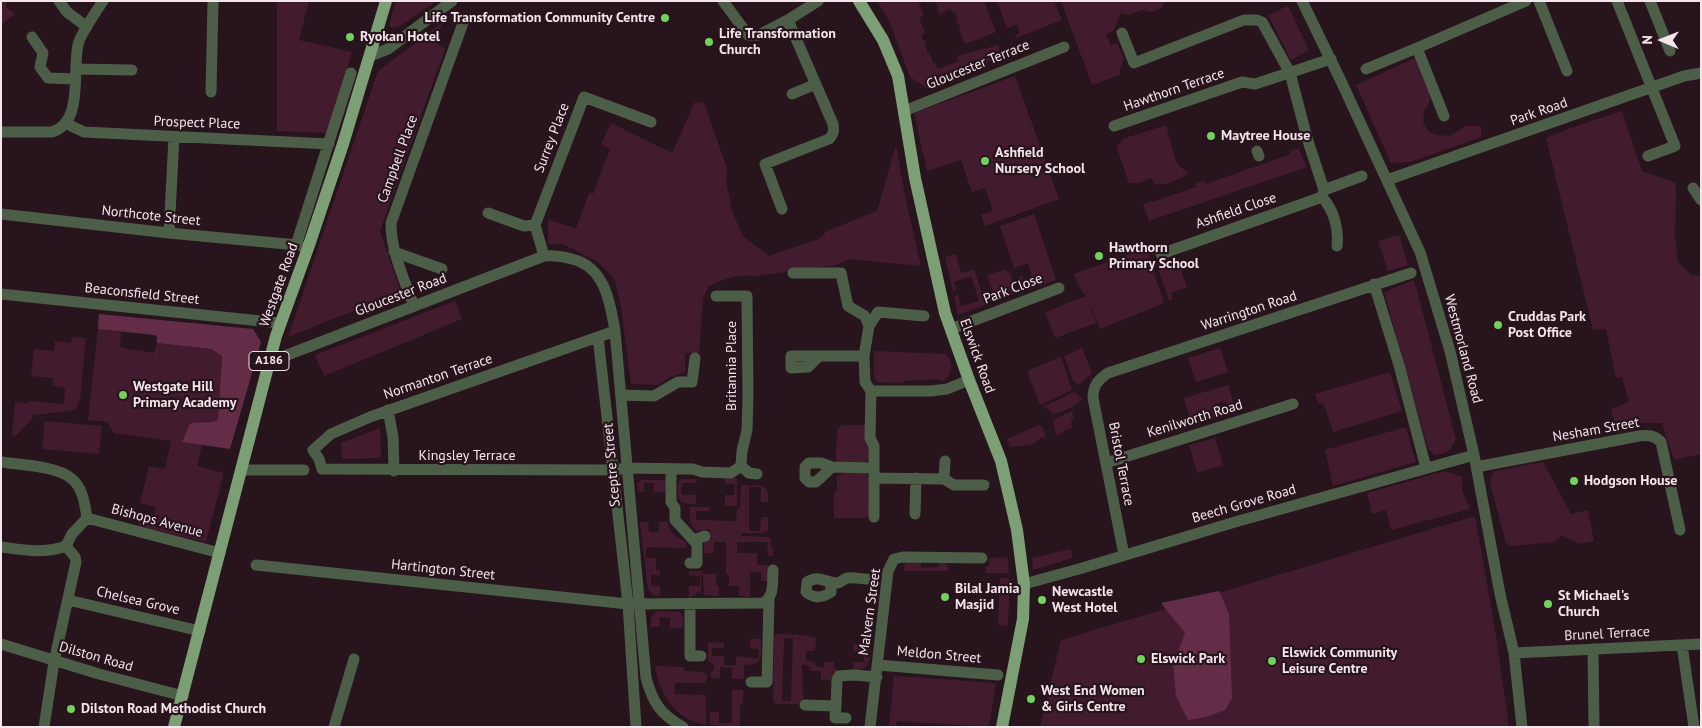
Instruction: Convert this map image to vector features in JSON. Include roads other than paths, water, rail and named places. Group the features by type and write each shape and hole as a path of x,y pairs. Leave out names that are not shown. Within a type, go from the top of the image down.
{"main road":[{"name":"Westgate Road","path":"174,727 280,323 303,246 370,56 386,1"},
{"name":"Elswick Road","path":"859,1 883,40 898,76 915,178 934,268 951,329 1001,461 1017,530 1024,584 1024,603 1021,635 1002,727"}],"street":[{"path":"59,1 67,12 87,27"},
{"path":"1,132 52,132 60,130 73,106 78,43 103,1"},
{"path":"211,92 212,1"},
{"path":"370,56 388,49 452,1"},
{"path":"723,1 748,34 759,35 818,1"},
{"name":"Westmorland Road","path":"1302,1 1331,59 1423,261 1450,351 1474,455 1500,594 1514,653 1522,727"},
{"path":"1366,69 1526,1"},
{"path":"1539,1 1567,71"},
{"path":"1650,1 1670,50"},
{"path":"1620,2 1675,146 1648,156"},
{"path":"782,209 765,164 829,139 834,130 788,20"},
{"path":"1122,33 1134,64 1244,20 1262,22 1290,73 1323,194 1330,206 1339,234 1337,246"},
{"name":"Campbell Place","path":"414,306 394,252 391,240 391,223 463,23"},
{"path":"32,37 43,53 40,68 48,78 132,70"},
{"name":"Gloucester Terrace","path":"904,111 1064,47"},
{"path":"1417,48 1444,116"},
{"name":"Hawthorn Terrace","path":"1114,126 1242,82 1255,84 1331,59"},
{"path":"303,246 329,144 351,73"},
{"name":"Park Road","path":"1386,180 1684,76 1701,73"},
{"path":"792,94 816,84"},
{"name":"Surrey Place","path":"535,225 584,97 651,122"},
{"name":"Prospect Place","path":"65,123 84,132 329,144"},
{"path":"169,233 174,136"},
{"name":"Ashfield Close","path":"1161,254 1323,194 1362,176"},
{"path":"1693,188 1701,200"},
{"path":"488,213 524,226 535,225 544,256"},
{"name":"Northcote Street","path":"1,214 303,246"},
{"path":"394,252 442,269"},
{"name":"Sceptre Street","path":"544,256 554,255 579,260 597,274 608,296 615,331 627,468 636,727"},
{"name":"Gloucester Road","path":"269,362 544,256"},
{"path":"793,273 842,273 848,306 865,316 869,326"},
{"name":"Warrington Road","path":"1098,379 1108,373 1411,273"},
{"path":"1374,284 1399,365 1426,468"},
{"name":"Park Close","path":"951,329 1059,288"},
{"name":"Beaconsfield Street","path":"1,294 280,323"},
{"name":"Britannia Place","path":"716,296 747,296 748,397 741,466"},
{"path":"874,517 874,446 870,438 871,391 865,382 864,356 869,326 878,312 924,316"},
{"name":"Normanton Terrace","path":"322,470 319,459 313,450 331,434 388,410 615,331"},
{"name":"Sceptre Street","path":"598,337 613,470 646,678 651,696 660,711 671,721 683,727"},
{"path":"819,356 864,356"},
{"path":"621,394 654,396 678,382 692,382 695,358"},
{"name":"Bristol Terrace","path":"1098,379 1093,388 1092,398 1124,555"},
{"path":"871,391 931,391 947,389 969,380"},
{"name":"Kenilworth Road","path":"1106,462 1293,404"},
{"path":"388,410 393,436 394,471"},
{"name":"Nesham Street","path":"1476,467 1639,436 1649,435 1657,437 1661,442 1680,530"},
{"name":"Beech Grove Road","path":"1024,584 1474,455"},
{"path":"944,479 945,461"},
{"path":"1,462 54,470 72,479 81,492 86,518 72,534 66,546 44,551 1,547"},
{"path":"627,468 693,469 702,472 731,473 741,466 749,473 757,474"},
{"path":"832,467 857,468 874,473 916,478 944,479 954,484 984,485"},
{"name":"Kingsley Terrace","path":"322,470 613,470 627,468"},
{"path":"672,469 671,502 675,508 675,520 697,544 697,564 690,563"},
{"path":"240,470 304,470"},
{"path":"915,514 916,478"},
{"name":"Bishops Avenue","path":"86,518 220,553"},
{"path":"693,540 705,536"},
{"path":"44,727 54,662 76,562 75,557 66,546"},
{"name":"Malvern Street","path":"870,727 888,571 894,559 904,557 982,558"},
{"name":"Hartington Street","path":"256,565 633,604 763,603 769,600"},
{"path":"751,682 767,682 768,617 773,570"},
{"path":"831,583 840,583 846,578 867,579"},
{"name":"Chelsea Grove","path":"68,600 200,631"},
{"path":"690,603 690,656 701,656"},
{"name":"Dilston Road","path":"1,644 54,662 183,696"},
{"name":"Brunel Terrace","path":"1514,653 1701,644"},
{"path":"1682,645 1694,727"},
{"path":"1593,649 1594,727"},
{"path":"334,727 354,659"},
{"name":"Meldon Street","path":"836,706 837,680 839,676 877,671 998,675"},
{"path":"805,705 836,706 835,718 846,718"}],"place":[{"name":"Life Transformation Community Centre","path":"665,18"},
{"name":"Ryokan Hotel","path":"350,37"},
{"name":"Life Transformation Church","path":"709,42"},
{"name":"Maytree House","path":"1211,136"},
{"name":"Ashfield Nursery School","path":"985,161"},
{"name":"Hawthorn Primary School","path":"1099,256"},
{"name":"Cruddas Park Post Office","path":"1498,325"},
{"name":"Westgate Hill Primary Academy","path":"123,395"},
{"name":"Hodgson House","path":"1574,481"},
{"name":"Bilal Jamia Masjid","path":"945,597"},
{"name":"Newcastle West Hotel","path":"1042,600"},
{"name":"St Michael's Church","path":"1548,604"},
{"name":"Elswick Park","path":"1141,659"},
{"name":"Elswick Community Leisure Centre","path":"1272,661"},
{"name":"West End Women & Girls Centre","path":"1031,699"},
{"name":"Dilston Road Methodist Church","path":"71,709"}]}
